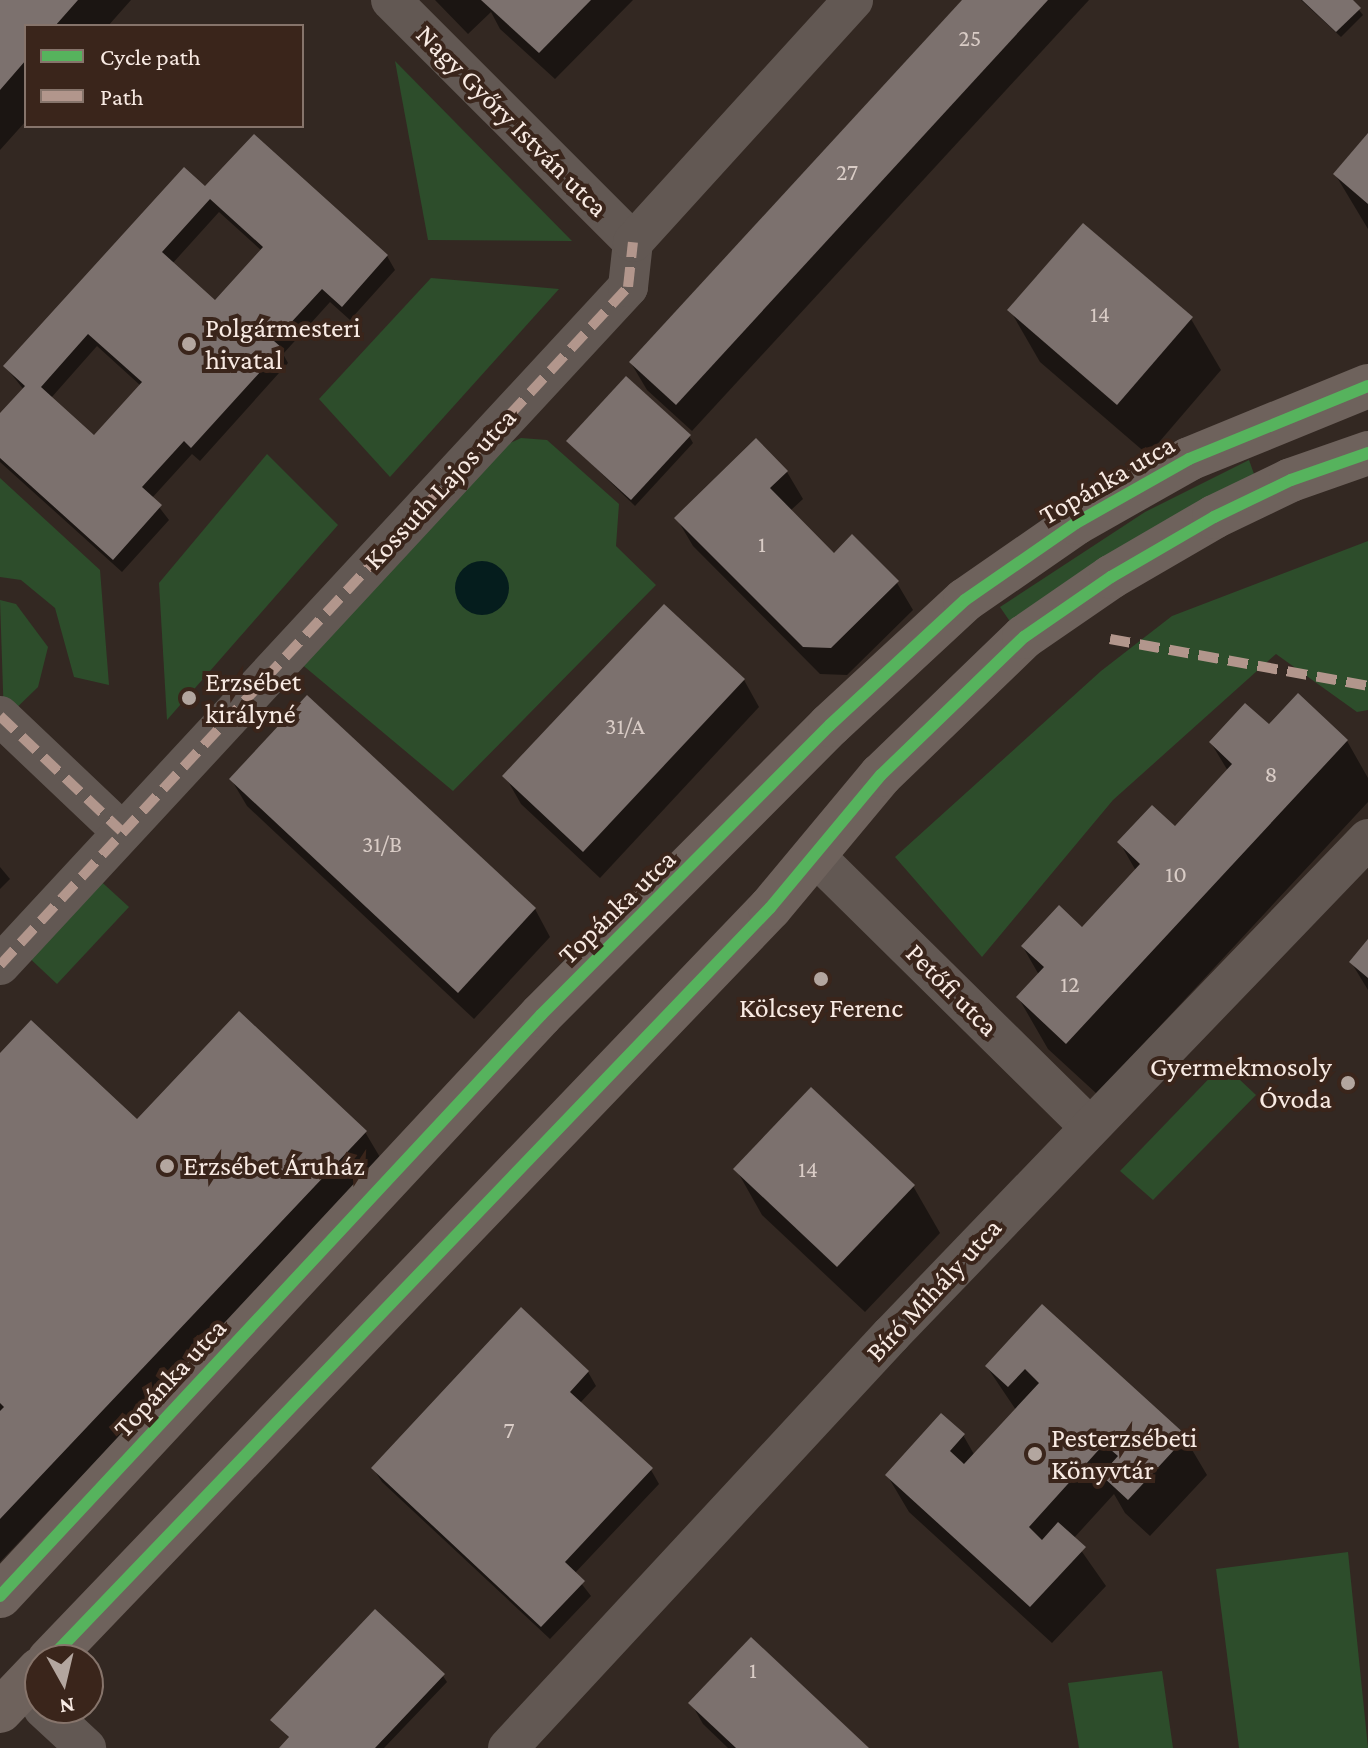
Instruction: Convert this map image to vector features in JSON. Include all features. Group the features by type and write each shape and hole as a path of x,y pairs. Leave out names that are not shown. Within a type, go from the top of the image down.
{"street":[{"name":"Nagy Győry István utca","path":"391,0 633,242"},
{"path":"633,242 853,0"},
{"name":"Kossuth Lajos utca","path":"0,965 628,287 633,242"},
{"name":"Topánka utca","path":"0,1596 541,1015 830,725 965,600 1076,523 1189,459 1368,386"},
{"path":"69,1644 759,920 881,775 1024,637 1111,577 1214,517 1291,480 1368,453"},
{"path":"0,716 121,831"},
{"name":"Bíró Mihály utca","path":"508,1748 891,1335 1368,839"},
{"name":"Petőfi utca","path":"814,855 1089,1126"},
{"path":"63,1724 86,1748"}],"green space":[{"path":"395,61 572,241 428,240"},
{"path":"431,278 559,289 390,477 319,399"},
{"path":"521,438 547,440 619,504 616,546 656,585 453,791 293,657 495,450"},
{"path":"267,454 338,525 167,720 159,583"},
{"path":"1249,460 1254,474 1011,623 1000,607 1145,512"},
{"path":"0,478 100,570 109,685 74,677 55,608 21,580 0,577"},
{"path":"1368,541 1368,710 1357,712 1276,654 1113,800 982,957 895,857 1101,671 1172,616"},
{"path":"0,600 16,604 48,647 38,687 4,720"},
{"path":"94,875 129,907 57,984 23,952"},
{"path":"1223,1064 1256,1095 1153,1200 1120,1171"},
{"path":"1348,1552 1368,1748 1239,1748 1216,1569"},
{"path":"1162,1671 1173,1748 1079,1748 1068,1683"}],"water":[{"path":"482,561 501,569 509,588 501,607 482,615 463,607 455,588 463,569"}],"building":[{"path":"0,0 78,0 57,24 24,24 24,62 0,90"},
{"path":"481,0 591,0 539,53"},
{"path":"962,0 1048,0 676,405 629,362"},
{"path":"1302,0 1353,0 1361,8 1336,32"},
{"path":"1368,133 1368,204 1333,174"},
{"name":"Polgármesteri hivatal","path":"254,134 388,255 342,307 322,289 274,341 282,348 191,448 184,441 142,487 162,505 113,560 0,458 0,413 25,386 3,366 184,167 205,186","holes":["210,199 263,247 215,300 162,252","88,334 142,382 94,435 41,387"]},
{"path":"1083,223 1193,317 1117,405 1007,310"},
{"path":"626,376 691,435 631,500 566,441"},
{"path":"756,438 788,471 770,488 834,553 852,534 899,581 831,648 803,647 674,518"},
{"path":"664,604 745,679 583,852 502,776"},
{"path":"1298,693 1348,740 1066,1044 1016,997 1044,967 1021,946 1059,905 1082,927 1140,864 1117,842 1152,805 1175,826 1232,764 1209,742 1245,703 1269,724"},
{"path":"307,695 536,908 458,993 229,779"},
{"path":"1368,939 1368,978 1349,962"},
{"name":"Erzsébet Áruház","path":"239,1011 367,1131 0,1519 0,1411 4,1407 0,1403 0,1053 31,1020 137,1119"},
{"path":"811,1087 915,1185 837,1267 733,1169"},
{"name":"Pesterzsébeti Könyvtár","path":"1042,1304 1187,1436 1128,1500 1101,1475 1118,1456 1104,1444 1029,1527 1042,1540 1058,1522 1086,1547 1030,1607 885,1475 941,1413 965,1434 950,1451 964,1464 1039,1383 1025,1369 1008,1387 985,1366"},
{"path":"521,1307 589,1371 570,1392 653,1468 565,1562 585,1581 541,1627 371,1468"},
{"path":"375,1609 445,1674 375,1748 279,1748 289,1737 270,1720"},
{"path":"751,1637 869,1748 736,1748 688,1703"}],"marked path":[{"path":"0,965 628,287 633,242"},
{"path":"1110,639 1368,686"},
{"path":"0,716 121,831"}],"cycle path":[{"path":"0,1596 541,1015 830,725 965,600 1076,523 1189,459 1368,386"},
{"path":"64,1644 770,908 881,775 1024,637 1111,577 1214,517 1291,480 1368,453"}],"place":[{"name":"Polgármesteri hivatal","path":"189,344"},
{"name":"Erzsébet királyné","path":"189,698"},
{"name":"Kölcsey Ferenc","path":"821,979"},
{"name":"Gyermekmosoly Óvoda","path":"1348,1083"},
{"name":"Erzsébet Áruház","path":"167,1166"},
{"name":"Pesterzsébeti Könyvtár","path":"1035,1454"}]}
